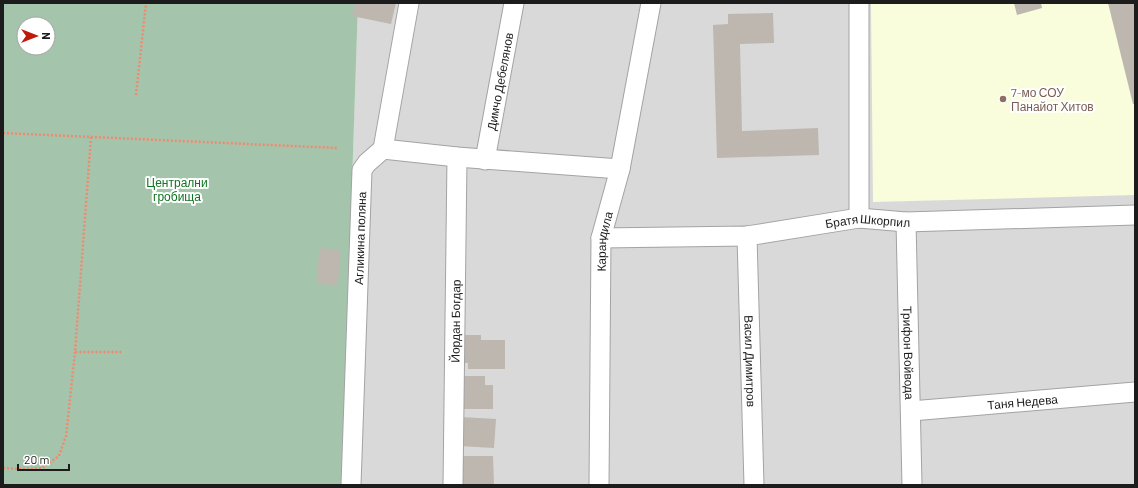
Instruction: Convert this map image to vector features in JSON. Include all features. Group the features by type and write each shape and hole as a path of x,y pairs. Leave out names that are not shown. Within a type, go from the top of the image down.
{"street":[{"path":"409,3 383,150 485,160 620,168"},
{"name":"Димчо Дебелянов","path":"485,160 514,3"},
{"name":"Карандила","path":"599,485 602,238 620,168 651,3"},
{"path":"859,3 859,218"},
{"name":"Агликина поляна","path":"351,485 362,170 367,163 383,150"},
{"name":"Йордан Богдар","path":"453,485 457,157"},
{"name":"Братя Шкорпил","path":"602,238 747,236 859,218 906,222 1135,215"},
{"name":"Трифон Войвода","path":"906,222 912,485"},
{"name":"Васил Димитров","path":"747,236 754,485"},
{"name":"Таня Недева","path":"911,412 1135,392"}],"path":[{"path":"136,95 146,3"},
{"path":"3,133 337,148"},
{"path":"3,468 20,470 42,468 59,456 66,436 75,352 91,137"},
{"path":"75,352 123,352"}],"shaded area":[{"path":"358,3 1135,3 1135,485 342,485"},
{"name":"7-мо СОУ Панайот Хитов","path":"871,3 1135,3 1135,195 873,202"}],"green space":[{"name":"Централни гробища","path":"3,3 358,3 342,485 3,485"}],"building":[{"path":"355,3 396,3 391,24 352,16"},
{"path":"1014,3 1041,3 1042,8 1017,15"},
{"path":"1108,3 1135,3 1135,104 1133,104"},
{"path":"773,13 774,43 740,44 742,131 818,128 819,155 717,158 713,25 728,24 728,14"},
{"path":"319,248 340,250 338,285 317,284"},
{"path":"460,335 481,335 481,340 505,340 505,369 468,369 468,363 460,363"},
{"path":"457,376 485,376 485,385 493,385 493,409 457,409"},
{"path":"461,417 496,419 494,448 459,446"},
{"path":"457,456 493,456 494,485 458,485"}],"place":[{"name":"7-мо СОУ Панайот Хитов","path":"1003,99"}]}
